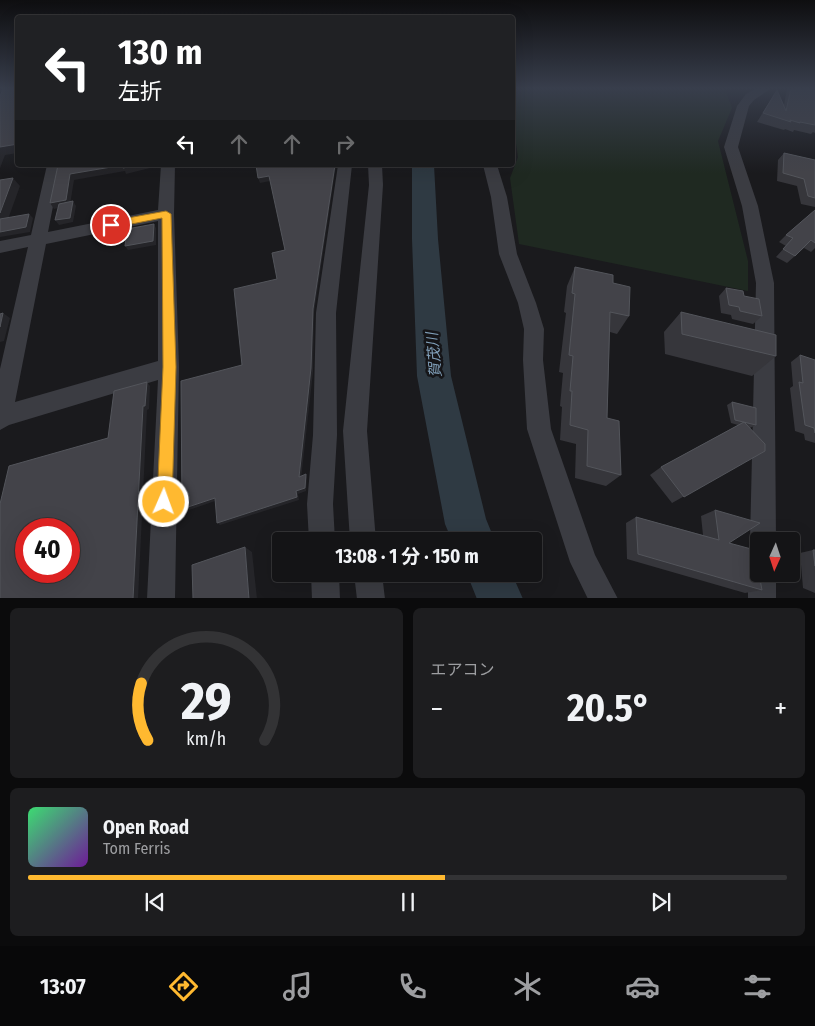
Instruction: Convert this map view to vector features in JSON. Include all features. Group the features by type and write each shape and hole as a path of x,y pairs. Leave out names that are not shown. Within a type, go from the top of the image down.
{"street":[{"path":"740,117 731,147 750,206 765,283 763,532"},
{"path":"54,167 36,240 0,418 169,367"},
{"path":"161,598 169,367 166,214 168,167"},
{"path":"322,532 320,504 325,436 326,313 345,167"},
{"path":"362,532 355,431 376,185 375,167"},
{"path":"491,167 499,197 508,254 527,303 534,328 533,360 538,429 584,562 604,598"},
{"path":"0,247 166,214"},
{"path":"325,582 326,598"},
{"path":"369,582 371,598"},
{"path":"762,582 762,598"}],"shaded area":[{"path":"515,117 728,117 718,141 748,261 748,291 519,244 510,178 518,157 515,137"}],"building":[{"path":"0,117 15,117 15,144 0,147"},
{"path":"775,117 815,117 815,125 790,120 791,122"},
{"path":"784,153 815,160 815,198 808,196 804,179 783,173"},
{"path":"58,167 111,167 70,174 66,200 50,203"},
{"path":"256,167 335,167 313,309 311,368 299,477 306,474 305,488 296,491 297,497 217,523 215,498 182,509 181,381 242,365 234,289 277,279 272,253 285,250 269,176 258,178"},
{"path":"13,178 0,213 0,180"},
{"path":"73,201 70,218 55,220 59,204"},
{"path":"815,210 815,243 811,240 795,256 783,249 793,238 786,235"},
{"path":"29,214 26,227 0,232 0,219"},
{"path":"154,224 153,241 125,246 127,229"},
{"path":"575,267 613,275 613,283 630,287 629,316 610,312 607,418 619,421 621,475 587,466 588,430 570,425 573,356 569,355 575,294 572,293"},
{"path":"726,288 743,291 744,296 759,299 762,316 740,311 739,307 729,305"},
{"path":"681,312 776,335 776,356 682,334"},
{"path":"3,313 0,327 0,314"},
{"path":"800,355 815,360 815,433 814,428 805,425 799,382 803,383"},
{"path":"147,382 145,406 143,406 133,598 0,598 0,504 9,466 108,438 114,391"},
{"path":"732,402 756,408 756,425 735,420"},
{"path":"744,422 765,444 765,451 684,497 661,467"},
{"path":"715,510 760,523 729,543 750,549 750,582 761,582 762,590 638,554 636,517 719,540"},
{"path":"245,547 249,598 193,598 192,565"},
{"path":"813,550 815,550 815,566"}],"waterway":[{"name":"賀茂川","path":"423,167 425,239 434,376 466,524 470,532"},
{"name":"賀茂川","path":"493,582 500,598"}],"route":[{"path":"111,225 166,214 169,367 164,502"}]}
